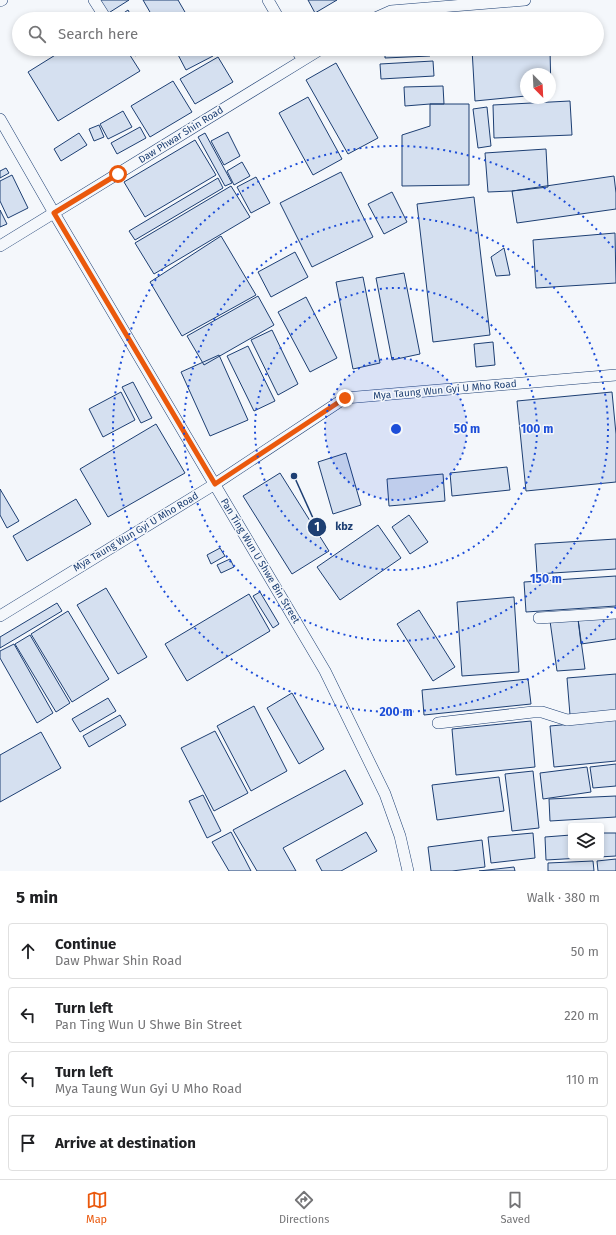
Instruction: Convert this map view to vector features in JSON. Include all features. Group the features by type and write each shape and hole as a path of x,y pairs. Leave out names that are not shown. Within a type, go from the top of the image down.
{"street":[{"path":"94,0 102,12"},
{"path":"268,0 275,12"},
{"path":"390,12 525,0"},
{"path":"300,56 303,60"},
{"name":"Daw Phwar Shin Road","path":"0,246 310,56"},
{"name":"Pan Ting Wun U Shwe Bin Street","path":"0,119 325,671 385,794 400,836 408,871"},
{"name":"Mya Taung Wun Gyi U Mho Road","path":"0,616 215,484 345,398 616,375"},
{"path":"539,618 616,613"},
{"path":"438,723 533,712 542,712 567,720 616,715"}],"building":[{"path":"99,0 129,0 110,12 106,12"},
{"path":"143,0 178,0 185,12 150,12"},
{"path":"308,0 337,0 317,12 314,12"},
{"path":"54,56 130,56 140,71 58,121 28,72"},
{"path":"179,56 213,56 186,70"},
{"path":"385,56 430,56 385,58"},
{"path":"472,56 550,56 550,68 520,68 520,97 475,101"},
{"path":"218,57 233,82 195,104 180,79"},
{"path":"433,61 434,76 381,79 380,64"},
{"path":"336,63 378,138 348,154 306,80"},
{"path":"173,81 192,112 150,137 131,106"},
{"path":"443,86 444,104 405,106 404,87"},
{"path":"308,97 342,159 313,175 279,113"},
{"path":"570,101 572,135 494,138 493,105 556,104 556,102"},
{"path":"430,104 469,104 469,185 402,186 402,135 430,126"},
{"path":"487,107 491,146 478,148 473,109"},
{"path":"123,111 132,127 108,139 100,124"},
{"path":"99,125 104,137 94,141 89,129"},
{"path":"140,127 146,138 117,154 111,143"},
{"path":"228,132 240,156 224,165 211,141"},
{"path":"79,133 87,145 61,161 54,149"},
{"path":"205,133 232,183 225,186 198,137"},
{"path":"195,140 216,175 145,217 124,182"},
{"path":"546,149 548,187 488,192 485,153"},
{"path":"242,162 250,176 234,185 227,171"},
{"path":"6,168 9,173 0,178 0,171"},
{"path":"341,172 373,237 312,267 280,203"},
{"path":"12,175 28,208 8,218 0,201 0,181"},
{"path":"614,176 616,209 517,223 512,191"},
{"path":"256,177 270,203 251,213 237,187"},
{"path":"218,178 223,188 135,240 129,231"},
{"path":"231,186 250,217 154,274 135,243"},
{"path":"392,192 407,222 384,234 368,204"},
{"path":"474,197 490,335 433,342 417,204"},
{"path":"0,210 7,224 0,227"},
{"path":"615,233 616,283 536,288 533,240"},
{"path":"221,236 256,295 182,336 150,282"},
{"path":"504,248 510,275 496,276 491,257"},
{"path":"295,252 308,277 271,297 258,272"},
{"path":"404,273 420,354 392,360 376,278"},
{"path":"363,277 380,363 353,369 336,282"},
{"path":"258,296 274,325 204,365 187,336"},
{"path":"306,297 337,358 310,372 278,312"},
{"path":"272,330 298,384 278,395 251,340"},
{"path":"493,342 495,365 476,367 474,344"},
{"path":"248,346 275,401 254,411 227,356"},
{"path":"219,355 248,420 210,436 181,372"},
{"path":"133,382 152,418 141,423 122,387"},
{"path":"121,392 135,420 103,437 89,409"},
{"path":"612,392 616,434 616,482 526,491 517,401"},
{"path":"156,424 185,473 108,517 80,469"},
{"path":"346,453 361,505 333,514 318,462"},
{"path":"507,467 510,490 452,496 450,473"},
{"path":"280,473 329,551 292,574 243,496"},
{"path":"443,474 445,501 389,506 387,479"},
{"path":"0,489 19,521 7,528 0,515"},
{"path":"76,499 91,524 27,561 13,536"},
{"path":"409,515 428,542 410,554 392,527"},
{"path":"378,525 401,558 340,600 317,567"},
{"path":"616,539 616,569 537,574 535,544"},
{"path":"220,548 225,556 211,564 207,555"},
{"path":"230,559 234,567 221,573 217,565"},
{"path":"616,576 616,606 526,612 524,582"},
{"path":"106,588 147,657 118,674 77,605"},
{"path":"260,592 279,624 273,628 253,596"},
{"path":"249,594 270,631 187,681 165,644"},
{"path":"514,597 519,672 462,676 457,602"},
{"path":"57,603 62,611 0,648 0,637"},
{"path":"419,610 455,667 433,681 397,624"},
{"path":"68,611 109,679 72,702 31,634"},
{"path":"616,617 616,639 581,644 578,619"},
{"path":"578,619 585,669 557,671 550,621"},
{"path":"30,635 70,703 56,712 15,644"},
{"path":"14,644 53,713 37,723 0,658 0,651"},
{"path":"616,674 616,711 570,715 567,678"},
{"path":"528,679 531,704 424,715 422,690"},
{"path":"292,693 324,749 299,764 267,708"},
{"path":"108,698 116,711 80,732 72,719"},
{"path":"254,706 287,771 251,791 217,726"},
{"path":"120,715 126,725 89,747 83,736"},
{"path":"616,720 616,761 554,767 550,726"},
{"path":"531,721 535,767 456,775 452,729"},
{"path":"215,731 248,793 214,811 181,748"},
{"path":"41,732 61,768 0,802 0,755"},
{"path":"616,764 616,786 593,788 590,767"},
{"path":"587,767 591,792 543,799 540,773"},
{"path":"345,770 363,804 283,848 296,871 257,871 233,830"},
{"path":"533,771 539,828 512,831 505,774"},
{"path":"499,777 504,811 437,820 432,785"},
{"path":"203,795 221,831 207,838 189,801"},
{"path":"616,796 616,817 550,821 549,799"},
{"path":"231,832 251,871 229,871 212,842"},
{"path":"366,832 377,851 341,871 322,871 316,860"},
{"path":"533,833 535,858 491,863 488,837"},
{"path":"604,833 616,833 616,856 604,857"},
{"path":"568,835 568,859 546,860 545,837"},
{"path":"482,840 485,867 452,871 431,871 428,847"},
{"path":"616,859 616,871 598,871 597,861"},
{"path":"593,861 594,871 548,871 548,863"},
{"path":"514,867 515,871 479,871"}],"place":[{"name":"kbz","path":"294,476"}],"route":[{"path":"118,174 54,213 215,484 345,398"}]}
